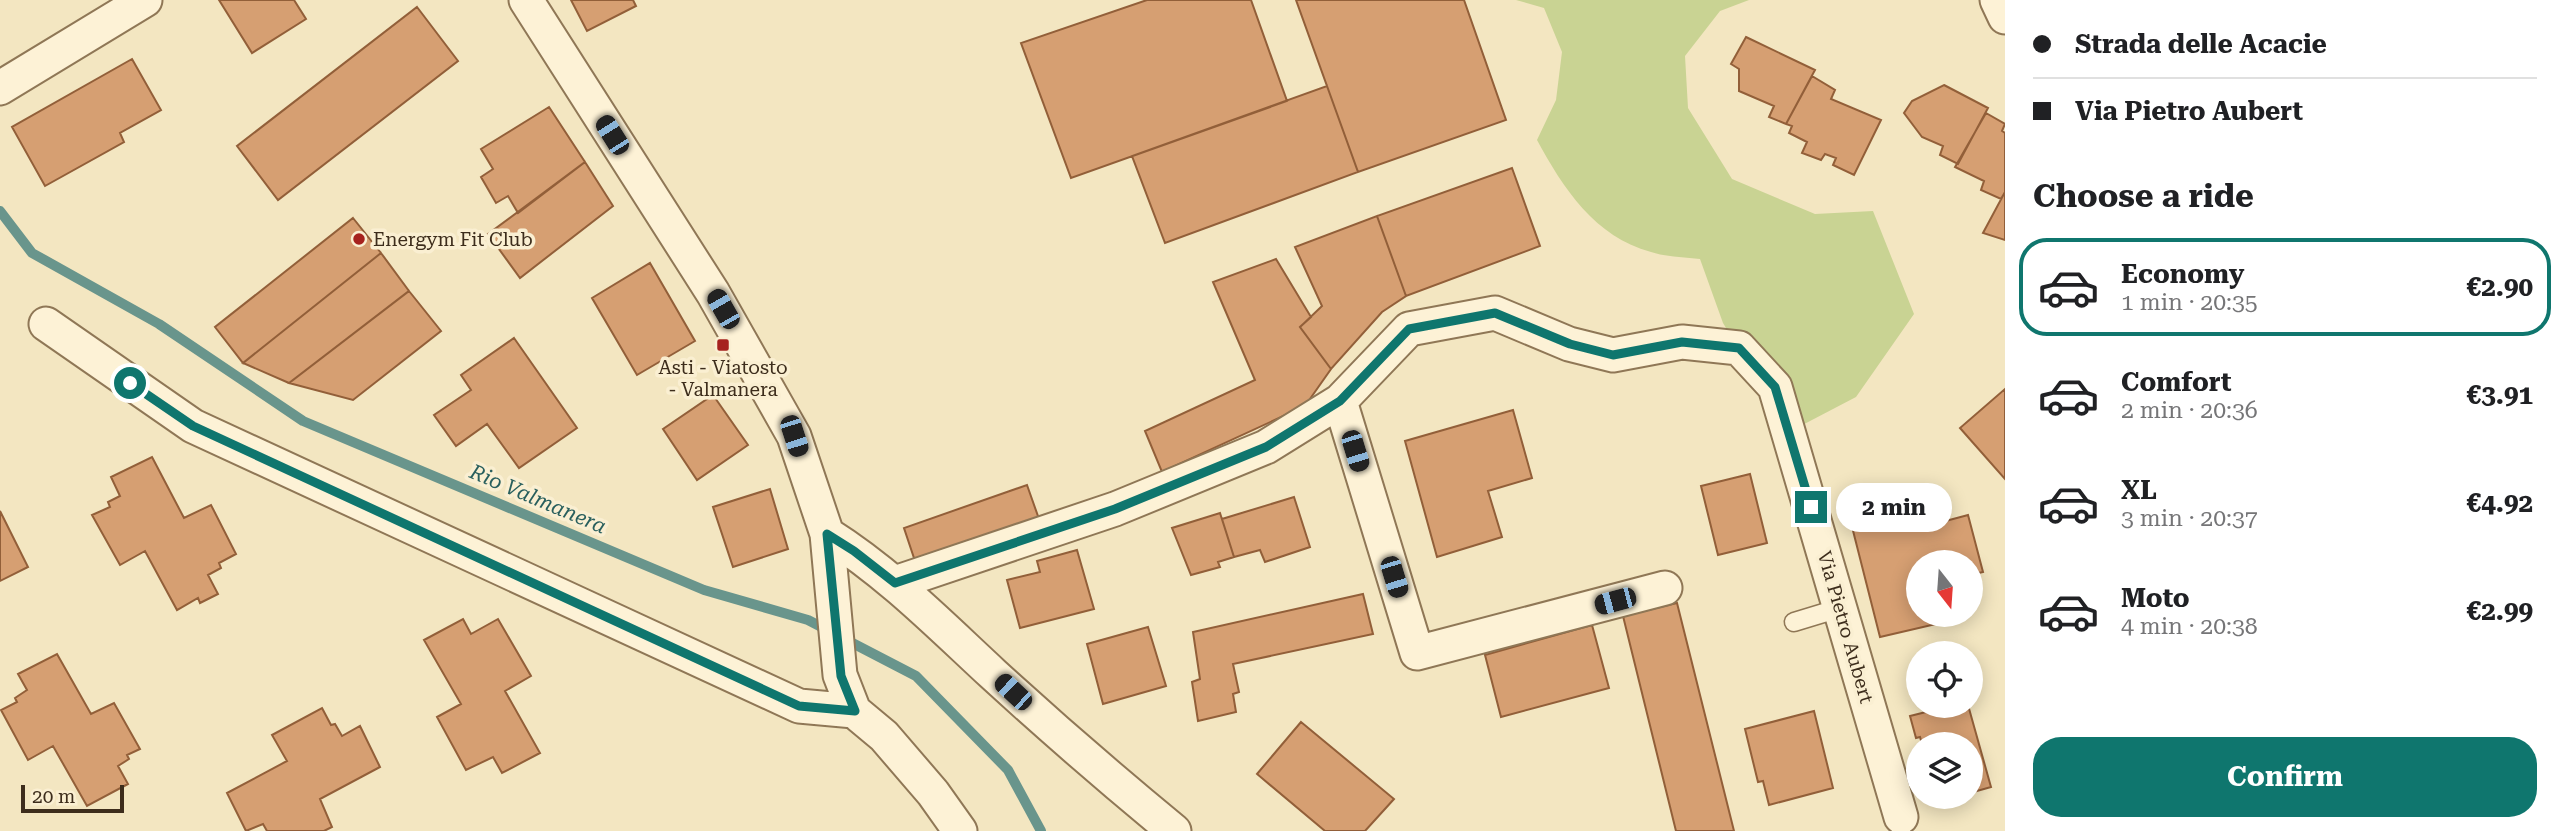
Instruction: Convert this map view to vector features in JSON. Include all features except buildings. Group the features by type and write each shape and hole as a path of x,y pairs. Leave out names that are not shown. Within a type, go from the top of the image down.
{"street":[{"path":"0,88 145,0"},
{"path":"526,0 713,293 794,436 827,534 841,676 855,711 884,736 933,793 960,831"},
{"path":"1997,0 2005,18"},
{"name":"Via Pietro Aubert","path":"895,583 1140,499 1266,447 1340,401 1409,329 1495,313 1570,344 1613,355 1682,342 1739,348 1775,387 1901,817"},
{"path":"46,324 193,426 799,706 855,711"},
{"path":"1340,401 1417,653 1665,588"},
{"path":"827,534 895,583 1092,764 1174,831"}],"lane":[{"path":"1794,622 1840,608"}],"green space":[{"path":"1516,0 1749,0 1720,11 1685,56 1688,108 1732,179 1815,214 1873,211 1914,314 1856,397 1789,432 1723,323 1700,259 1663,255 1631,245 1597,223 1570,193 1537,140 1556,100 1562,52 1544,8"}],"waterway":[{"name":"Rio Valmanera","path":"0,211 32,253 159,324 303,421 704,590 808,620 916,676 1008,770 1041,831"}],"place":[{"name":"Energym Fit Club","path":"359,239"},
{"name":"Asti - Viatosto - Valmanera","path":"723,345"}],"route":[{"path":"130,383 193,426 799,706 846,711 855,711 841,676 827,534 895,583 1115,509 1266,447 1340,401 1409,329 1495,313 1570,344 1613,355 1682,342 1739,348 1775,387 1811,507"}]}
